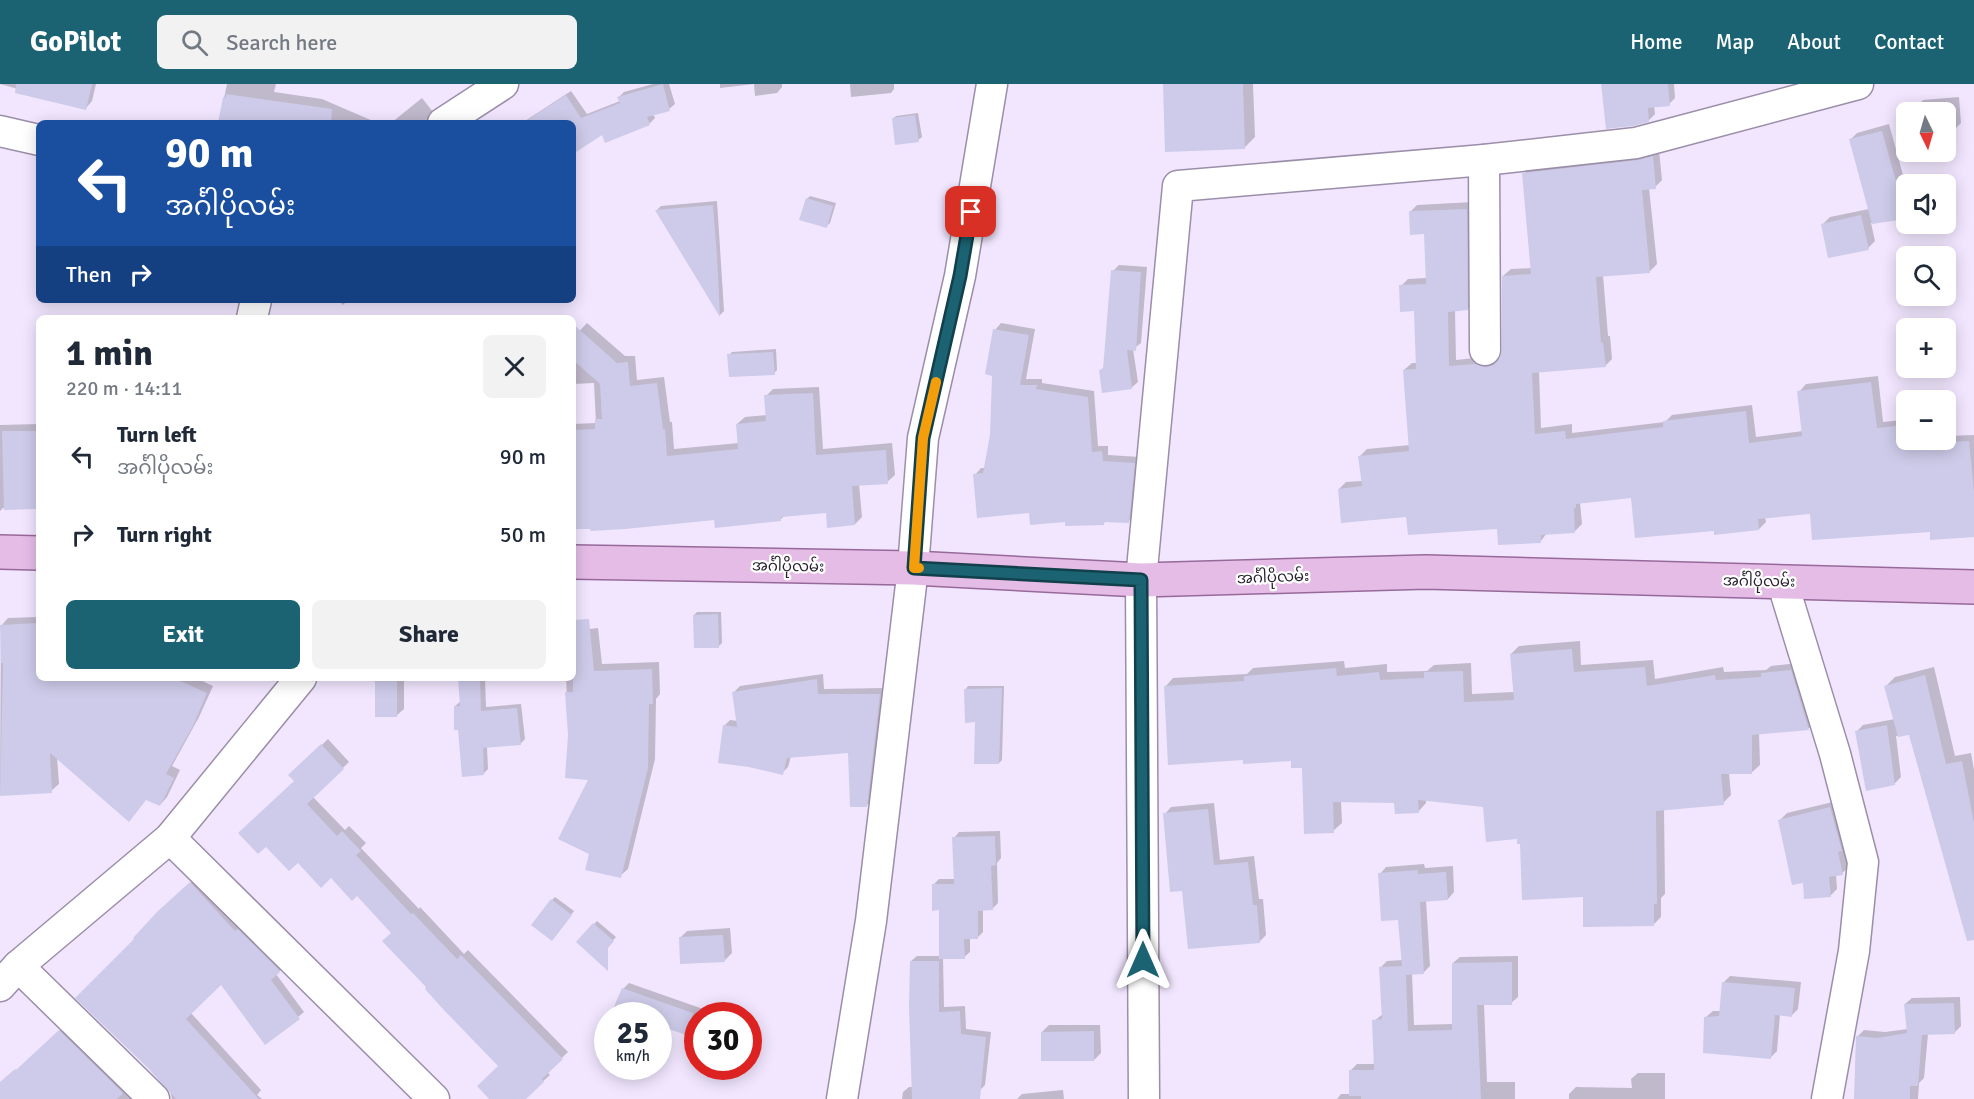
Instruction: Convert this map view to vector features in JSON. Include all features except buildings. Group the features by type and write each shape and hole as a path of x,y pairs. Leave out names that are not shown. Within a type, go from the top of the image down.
{"main road":[{"path":"0,552 36,553"},
{"name":"အင်္ဂါပိုလမ်း","path":"576,562 914,568 1141,580 1426,572 1974,587"}],"street":[{"path":"448,120 502,84"},
{"path":"842,1099 871,921 914,568 923,438 960,276 992,84"},
{"path":"1144,1099 1141,580 1178,186 1484,160 1636,143 1858,84"},
{"path":"0,131 36,139"},
{"path":"1484,160 1485,350"},
{"path":"1782,581 1835,754 1863,862 1854,951 1827,1099"},
{"path":"154,1099 9,976 170,838 299,681"},
{"path":"170,838 434,1099"}],"slow traffic":[{"path":"919,568 914,568 923,438 936,382"}],"route":[{"path":"971,212 960,276 923,438 914,568 1141,580 1143,960"}]}
